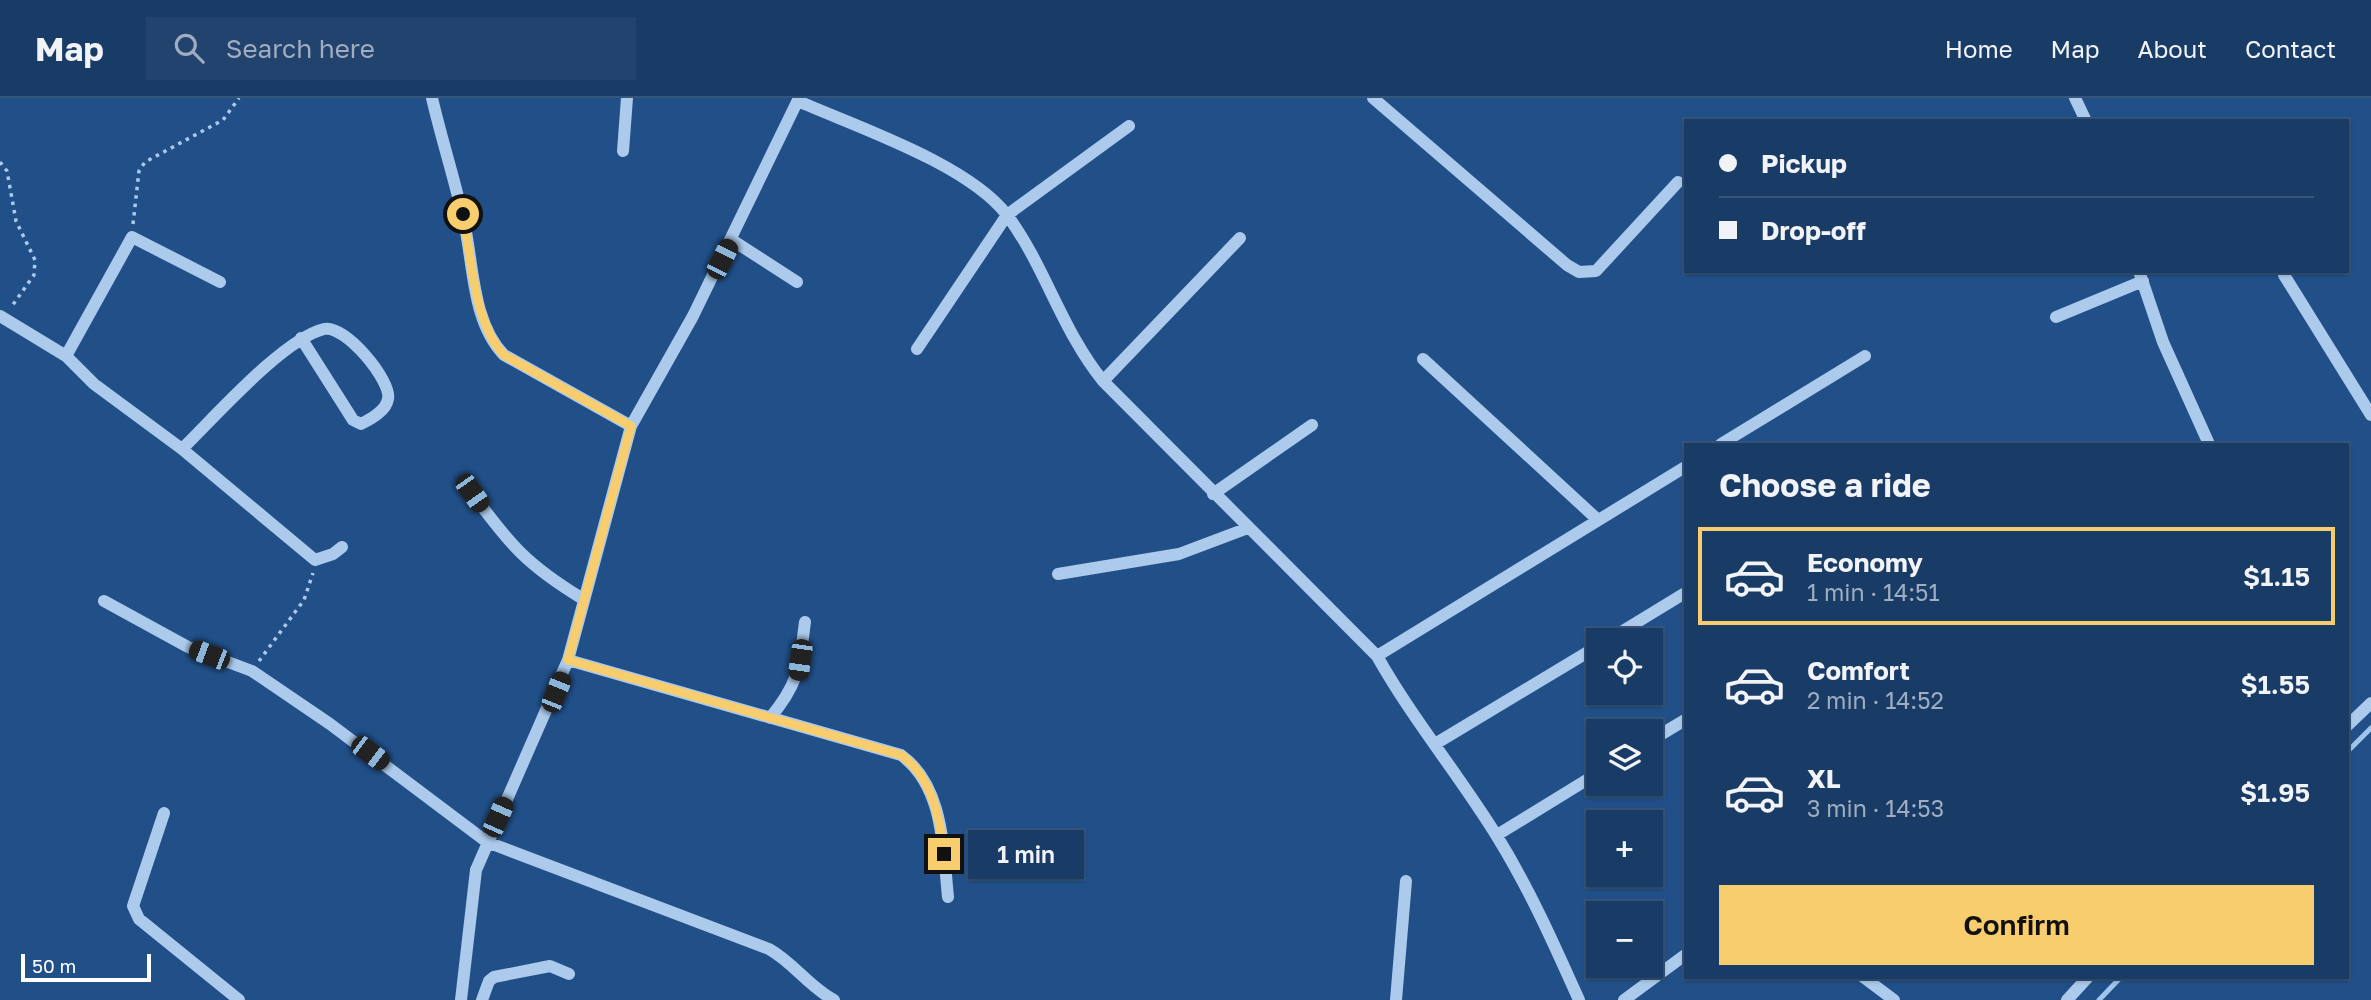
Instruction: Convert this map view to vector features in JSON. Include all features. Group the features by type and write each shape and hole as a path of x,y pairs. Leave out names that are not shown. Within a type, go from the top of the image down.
{"street":[{"path":"432,98 463,214 484,324 492,342 504,355 631,426"},
{"path":"623,150 627,98"},
{"path":"1373,98 1567,265 1579,272 1596,271 1678,182"},
{"path":"2076,98 2085,119"},
{"path":"461,1000 475,880 487,842 568,660 631,426 732,240 798,99 945,167 995,203 1007,215 1082,355 1103,381 1377,656 1401,698 1497,835 1537,905 1579,1000"},
{"path":"918,349 1007,215 1129,126"},
{"path":"66,356 132,237 220,282"},
{"path":"1103,381 1240,238"},
{"path":"732,240 797,282"},
{"path":"2284,275 2371,415"},
{"path":"2056,317 2141,276 2163,342 2208,443"},
{"path":"2,316 66,356 94,384 182,449 316,560 333,554 342,547"},
{"path":"182,449 301,338 325,329 347,336 387,387 389,398 385,407 361,424 353,419 301,338"},
{"path":"1723,443 1865,356"},
{"path":"1423,359 1598,520"},
{"path":"1213,494 1312,425"},
{"path":"1377,656 1684,468"},
{"path":"472,493 506,539 529,563 583,599"},
{"path":"1058,574 1179,554 1248,528"},
{"path":"1628,628 1684,594"},
{"path":"104,601 188,647 252,671 330,724 487,842 769,949 783,957 810,985 834,1000"},
{"path":"770,718 790,693 797,678 805,622"},
{"path":"1435,744 1586,653"},
{"path":"568,660 901,755 924,777 939,821 948,897"},
{"path":"2349,724 2371,703"},
{"path":"1663,733 1684,721"},
{"path":"1497,835 1586,781"},
{"path":"164,813 133,906 139,919 239,1000"},
{"path":"1396,1000 1406,881"},
{"path":"1624,1000 1684,957"},
{"path":"482,1000 489,981 494,977 550,966 569,974"},
{"path":"1866,979 1894,1000"},
{"path":"2067,1000 2087,979"}],"path":[{"path":"132,237 139,171 145,162 223,120 239,98"},
{"path":"0,162 7,171 16,221 35,260 34,275 2,316"},
{"path":"252,671 304,600 316,560"}],"waterway":[{"path":"2349,750 2371,728"},
{"path":"2099,1000 2119,979"}],"route":[{"path":"463,214 484,324 492,342 504,355 631,426 618,465 568,660 901,755 924,777 939,821 944,854"}]}
